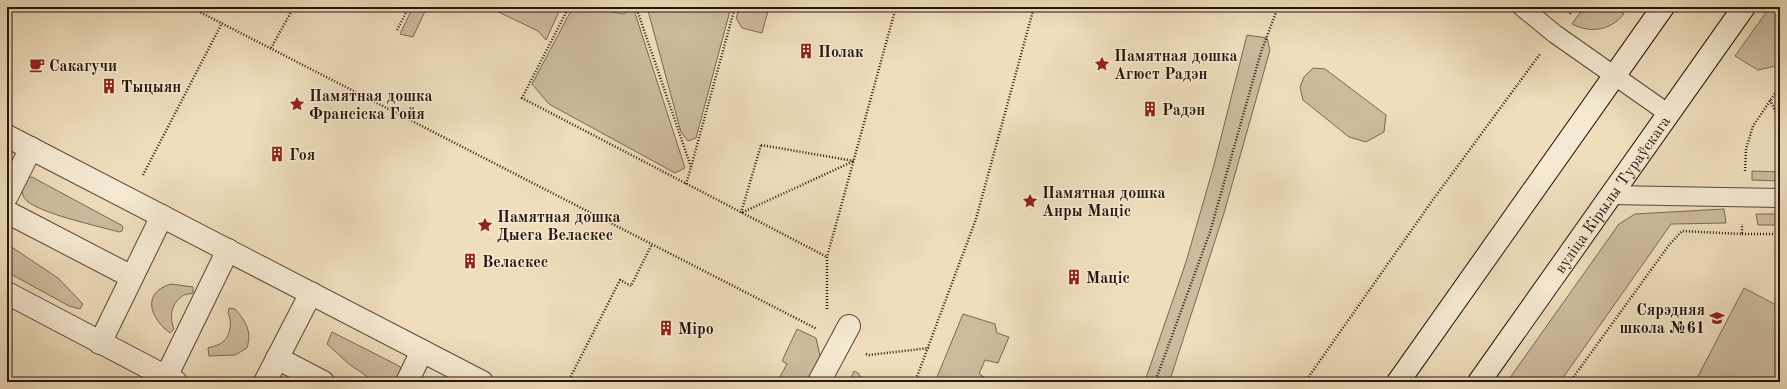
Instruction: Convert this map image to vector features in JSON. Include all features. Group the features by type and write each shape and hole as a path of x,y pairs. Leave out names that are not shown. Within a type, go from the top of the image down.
{"street":[{"path":"1398,382 1663,7"},
{"name":"вуліца Кірылы Тураўскага","path":"1479,382 1744,7"},
{"path":"7,136 482,382"},
{"path":"7,196 31,148"},
{"path":"7,212 132,277"},
{"path":"100,343 162,216"},
{"path":"7,293 171,379 228,250"},
{"path":"265,382 311,293"},
{"path":"819,382 845,333"},
{"path":"407,382 422,351"},
{"path":"277,358 323,382"}],"lane":[{"path":"1522,7 1555,34 1669,114"},
{"path":"1611,195 1780,198"}],"path":[{"path":"190,7 652,244 845,333 869,355 929,348"},
{"path":"271,48 294,7"},
{"path":"397,30 409,7"},
{"path":"569,7 522,98 827,257"},
{"path":"636,7 691,167"},
{"path":"686,184 735,7"},
{"path":"826,314 827,257 896,7"},
{"path":"915,382 976,219 1034,7"},
{"path":"1155,382 1210,232 1261,52 1278,7"},
{"path":"130,200 222,23"},
{"path":"1305,382 1432,201 1544,49"},
{"path":"1742,234 1746,149 1753,126 1780,86"},
{"path":"1770,100 1780,120"},
{"path":"741,213 761,145 854,161"},
{"path":"741,213 854,161"},
{"path":"1570,382 1669,245 1682,231 1780,234"},
{"path":"568,382 620,280 631,286 652,244"}],"shaded area":[{"path":"413,7 427,7 413,37 400,34"},
{"path":"488,7 561,7 546,40 538,31"},
{"path":"573,7 593,7 592,8 624,14 630,8 634,10 685,168 675,173 549,104 532,84"},
{"path":"647,7 731,7 696,138 688,141 681,132"},
{"path":"740,7 769,7 762,33 742,28 736,18"},
{"path":"1584,7 1614,7 1624,14 1613,24 1607,27 1600,29 1586,29 1572,24"},
{"path":"1770,7 1780,7 1780,65 1758,70 1735,56"},
{"path":"1247,35 1267,38 1270,50 1224,213 1170,380 1164,382 1155,381 1146,378 1186,262 1214,165"},
{"path":"1313,68 1325,69 1386,115 1384,132 1366,142 1349,137 1303,100 1300,87 1304,77"},
{"path":"1752,171 1780,172 1780,181 1752,180"},
{"path":"32,177 121,225 123,227 122,231 119,232 71,219 34,206 25,199 22,190 25,178"},
{"path":"1724,209 1726,223 1671,224 1560,382 1507,382 1619,224 1635,214"},
{"path":"1756,214 1780,214 1780,225 1758,225"},
{"path":"7,244 58,278 83,304 80,309 69,306 7,272"},
{"path":"171,284 193,287 193,293 184,295 176,302 172,310 172,324 174,329 170,333 163,327 154,313 152,300 155,293"},
{"path":"1744,288 1780,307 1780,382 1695,382"},
{"path":"229,308 235,309 245,322 249,337 247,348 235,355 209,356 208,348 222,342 228,335 230,324 228,313"},
{"path":"963,314 995,324 997,333 1009,337 998,363 985,360 979,374 993,382 935,382"},
{"path":"797,329 816,338 822,365 813,382 777,382 787,364 782,361"},
{"path":"332,332 399,366 404,371 397,382 375,382 349,364 327,344"},
{"path":"854,371 858,373 865,382 849,382"}],"place":[{"name":"Полак","path":"806,51"},
{"name":"Памятная дошка Агюст Радэн","path":"1102,64"},
{"name":"Сакагучи","path":"37,65"},
{"name":"Тыцыян","path":"109,86"},
{"name":"Памятная дошка Франсіска Гойя","path":"297,104"},
{"name":"Радэн","path":"1150,109"},
{"name":"Гоя","path":"277,154"},
{"name":"Памятная дошка Анры Маціс","path":"1030,201"},
{"name":"Памятная дошка Дыега Веласкес","path":"485,225"},
{"name":"Веласкес","path":"470,261"},
{"name":"Маціс","path":"1074,277"},
{"name":"Сярэдняя школа №61","path":"1717,318"},
{"name":"Міро","path":"666,328"}]}
